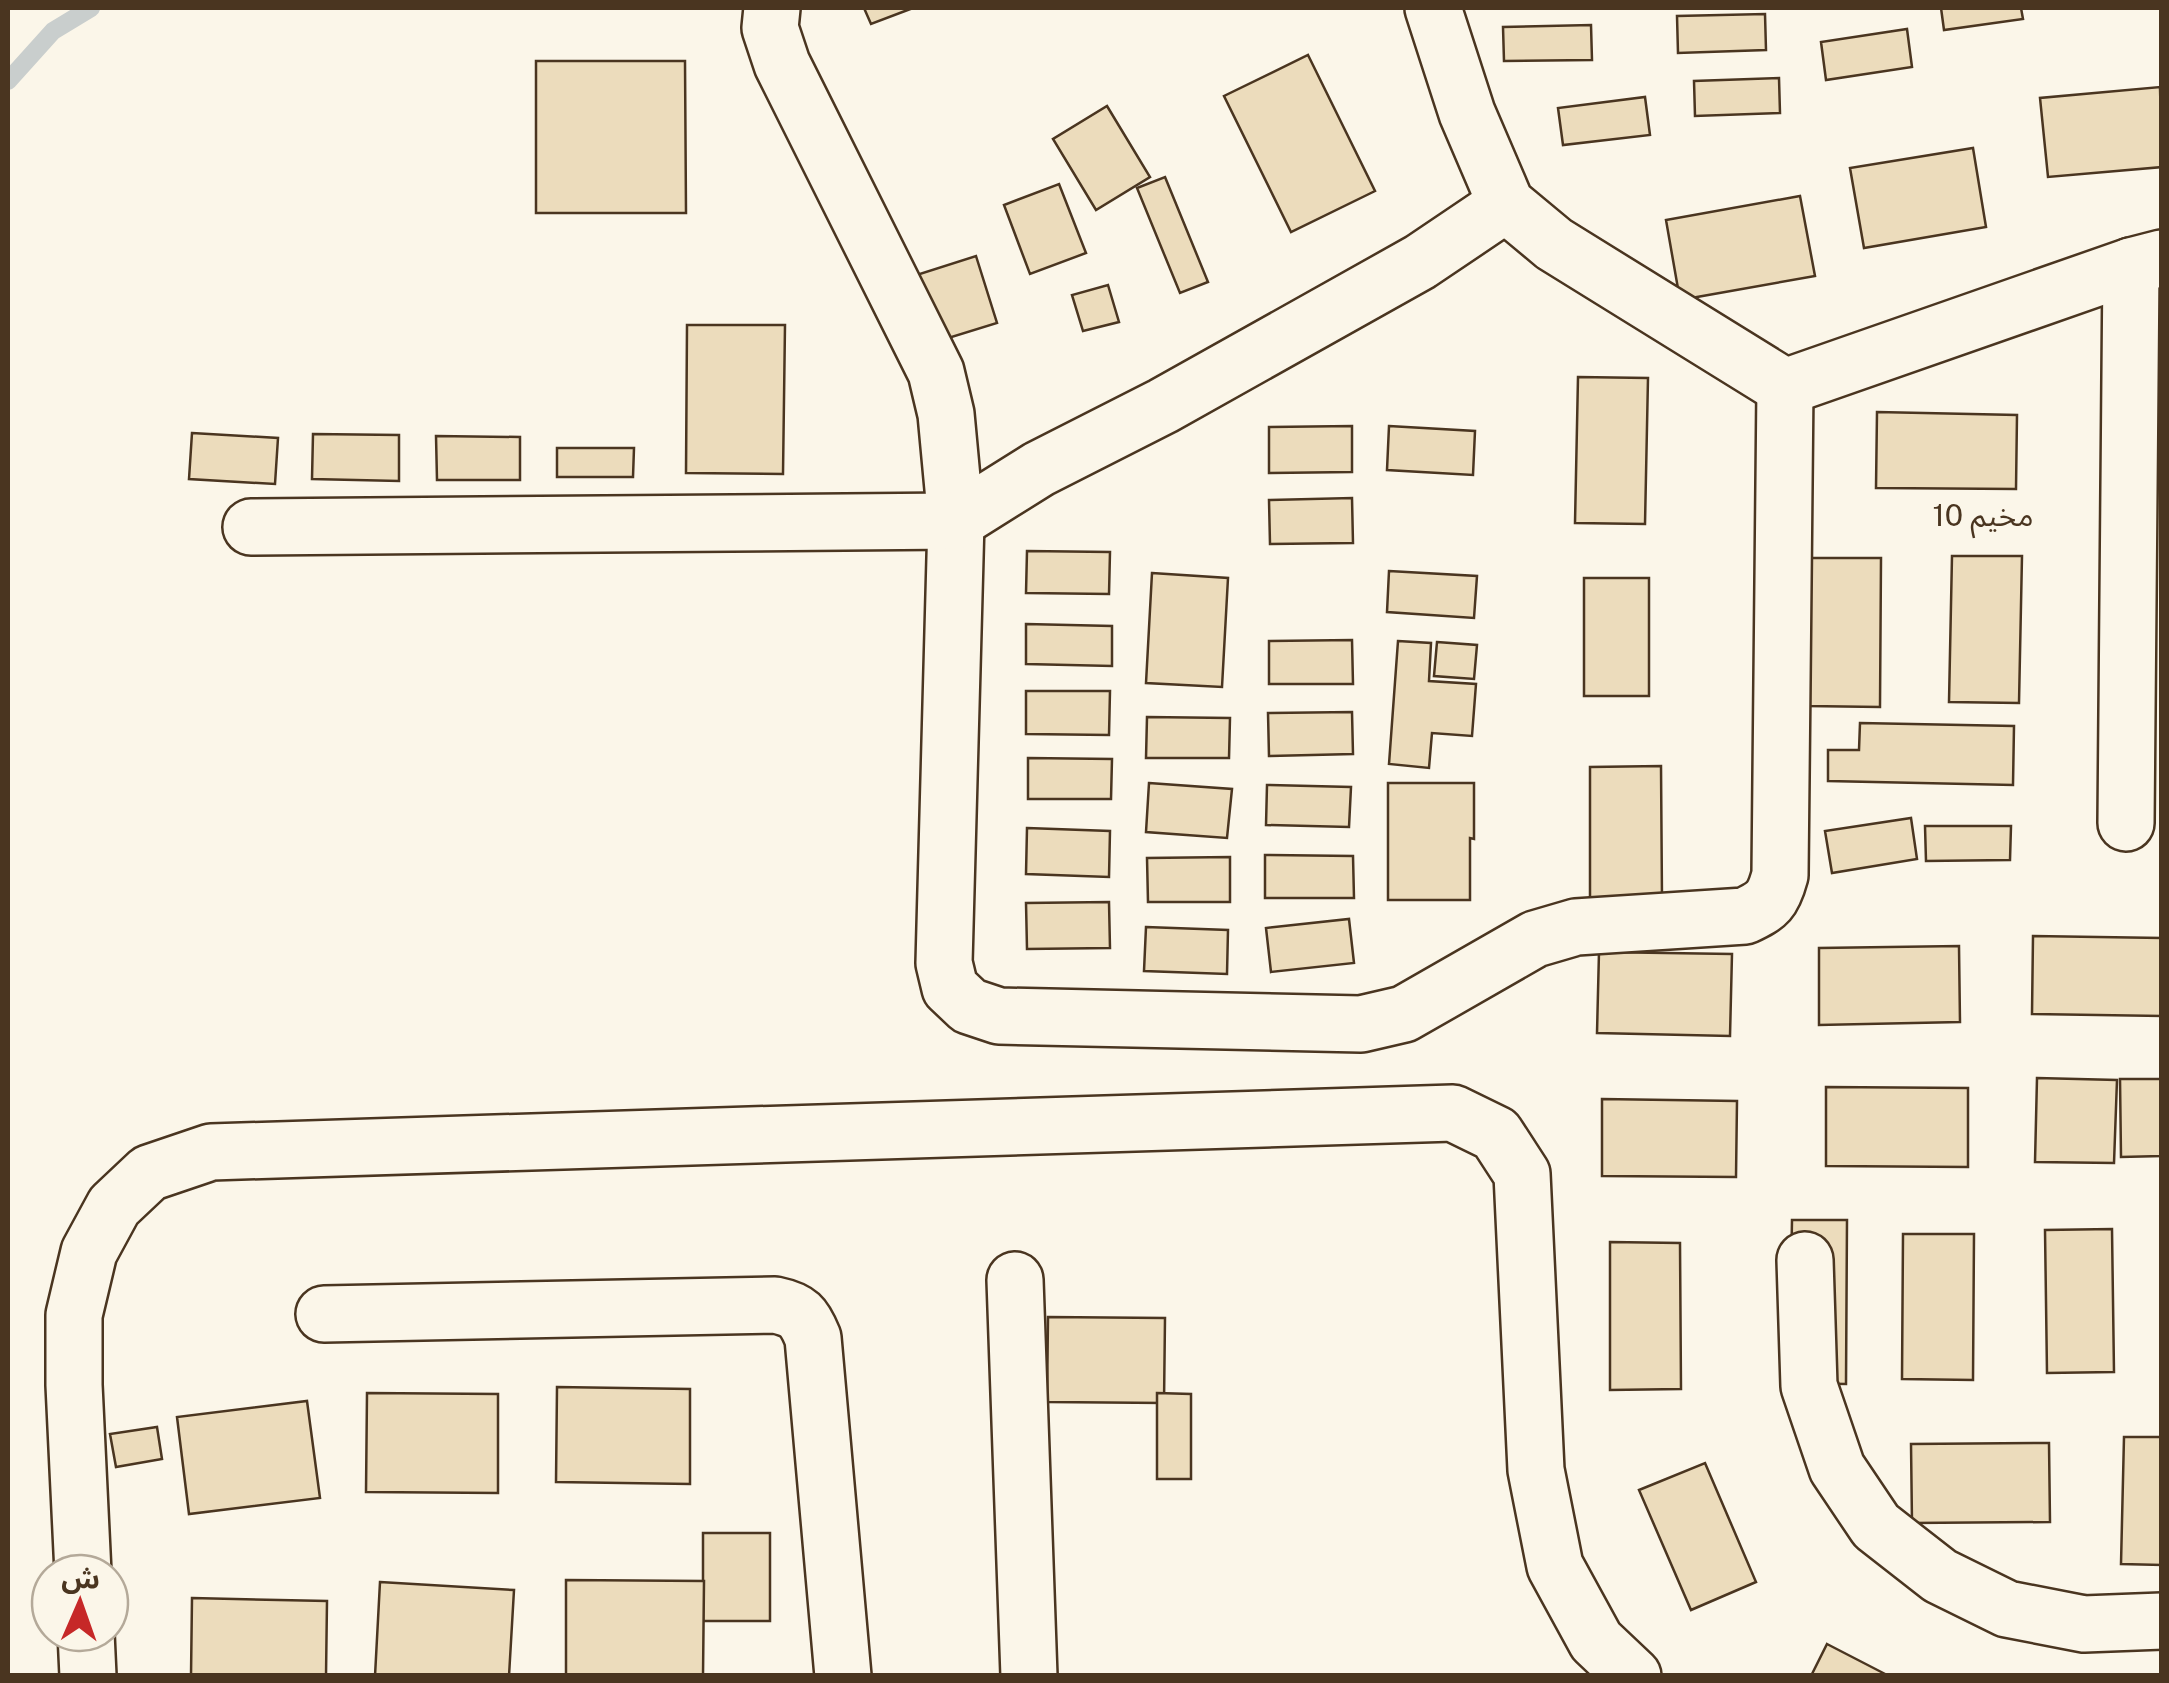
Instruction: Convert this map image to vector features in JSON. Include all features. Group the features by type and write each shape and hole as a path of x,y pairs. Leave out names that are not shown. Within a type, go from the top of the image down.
{"street":[{"path":"772,8 770,28 782,64 936,372 946,414 956,521 944,963 950,988 969,1006 999,1016 1361,1024 1404,1014 1535,939 1576,927 1745,916 1763,908 1774,897 1780,875 1785,387"},
{"path":"1434,8 1467,112 1506,204 1554,244 1785,387"},
{"path":"251,527 956,521 1039,469 1163,406 1420,262 1506,204"},
{"path":"1785,387 2146,262 2126,823"},
{"path":"82,1553 74,1315 89,1252 114,1206 149,1173 211,1152 1453,1112 1496,1134 1522,1174 1536,1470 1555,1566 1596,1641 1633,1676"},
{"path":"1804,1260 1808,1386 1837,1468 1876,1526 1940,1576 2007,1609 2084,1624 2162,1621"},
{"path":"1015,1280 1029,1676"},
{"path":"324,1314 775,1304 792,1308 806,1320 813,1338 843,1676"}],"building":[{"path":"864,8 913,8 871,24"},
{"path":"1941,8 2021,8 2023,19 1944,30"},
{"path":"1765,14 1766,50 1678,53 1677,16"},
{"path":"1591,25 1592,60 1504,61 1503,27"},
{"path":"1907,29 1912,67 1826,80 1821,42"},
{"path":"1308,55 1375,191 1291,232 1224,96"},
{"path":"536,61 685,61 686,213 536,213"},
{"path":"1779,78 1780,113 1695,116 1694,81"},
{"path":"2160,87 2162,167 2048,177 2040,98"},
{"path":"1645,97 1650,135 1563,145 1558,108"},
{"path":"1107,106 1150,177 1096,210 1053,139"},
{"path":"1973,148 1986,227 1864,248 1850,168"},
{"path":"1165,177 1208,282 1180,293 1137,188"},
{"path":"1059,184 1086,253 1030,274 1004,205"},
{"path":"1800,196 1815,276 1680,300 1666,220"},
{"path":"976,256 997,323 929,344 907,278"},
{"path":"1108,285 1119,322 1083,331 1072,295"},
{"path":"687,325 785,325 783,474 686,473"},
{"path":"2157,325 2162,325 2162,449 2158,449"},
{"path":"1578,377 1648,378 1645,524 1575,523"},
{"path":"1877,412 2017,415 2016,489 1876,488"},
{"path":"1352,426 1352,472 1269,473 1269,427"},
{"path":"1389,426 1475,431 1473,475 1387,470"},
{"path":"192,433 278,438 275,484 189,479"},
{"path":"313,434 399,435 399,481 312,479"},
{"path":"436,436 520,437 520,480 437,480"},
{"path":"557,448 634,448 633,477 557,477"},
{"path":"1352,498 1353,543 1270,544 1269,500"},
{"path":"1027,551 1110,552 1109,594 1026,593"},
{"path":"1952,556 2022,556 2019,703 1949,702"},
{"path":"1808,558 1881,558 1880,707 1807,706"},
{"path":"1389,571 1477,576 1474,618 1387,612"},
{"path":"1152,573 1228,578 1222,687 1146,683"},
{"path":"1584,578 1649,578 1649,696 1584,696"},
{"path":"1026,624 1112,626 1112,666 1026,664"},
{"path":"1352,640 1353,684 1269,684 1269,641"},
{"path":"1398,641 1431,643 1429,681 1476,684 1472,736 1432,733 1429,768 1389,764"},
{"path":"1437,642 1477,645 1474,679 1434,676"},
{"path":"1026,691 1110,691 1109,735 1026,734"},
{"path":"1352,712 1353,754 1269,756 1268,713"},
{"path":"1147,717 1230,718 1229,758 1146,758"},
{"path":"1860,723 2014,726 2013,785 1828,781 1828,750 1859,750"},
{"path":"1028,758 1112,759 1111,799 1028,799"},
{"path":"1661,766 1662,899 1590,900 1590,767"},
{"path":"1149,783 1232,789 1227,838 1146,832"},
{"path":"1388,783 1474,783 1470,900 1388,900"},
{"path":"1267,785 1351,787 1349,827 1266,825"},
{"path":"1911,818 1917,859 1832,873 1825,831"},
{"path":"1925,826 2011,826 2010,860 1926,861"},
{"path":"1027,828 1110,831 1109,877 1026,874"},
{"path":"1265,855 1353,856 1354,898 1265,898"},
{"path":"1230,857 1230,902 1148,902 1147,858"},
{"path":"1109,902 1110,948 1027,949 1026,903"},
{"path":"1349,919 1354,963 1271,972 1266,928"},
{"path":"1146,927 1228,930 1227,974 1144,971"},
{"path":"2033,936 2162,938 2162,1016 2032,1014"},
{"path":"1959,946 1960,1022 1819,1025 1819,948"},
{"path":"1599,952 1732,954 1730,1036 1597,1033"},
{"path":"2037,1078 2117,1080 2114,1163 2035,1162"},
{"path":"2120,1079 2162,1079 2162,1156 2121,1157"},
{"path":"1826,1087 1968,1088 1968,1167 1826,1166"},
{"path":"1602,1099 1737,1101 1736,1177 1602,1176"},
{"path":"1792,1220 1847,1220 1846,1384 1789,1383"},
{"path":"2112,1229 2114,1372 2047,1373 2045,1230"},
{"path":"1903,1234 1974,1234 1973,1380 1902,1379"},
{"path":"1610,1242 1680,1243 1681,1389 1610,1390"},
{"path":"1048,1317 1165,1318 1164,1403 1047,1402"},
{"path":"557,1387 690,1389 690,1484 556,1482"},
{"path":"367,1393 498,1394 498,1493 366,1492"},
{"path":"1157,1393 1191,1394 1191,1479 1157,1479"},
{"path":"307,1401 320,1498 189,1514 177,1417"},
{"path":"157,1427 162,1459 116,1467 110,1434"},
{"path":"2124,1437 2162,1437 2162,1565 2121,1564"},
{"path":"2049,1443 2050,1522 1912,1523 1911,1444"},
{"path":"1705,1463 1756,1582 1691,1610 1639,1490"},
{"path":"703,1533 770,1533 770,1621 703,1621"},
{"path":"566,1580 704,1581 703,1676 566,1676"},
{"path":"380,1582 514,1590 509,1676 375,1676"},
{"path":"192,1598 327,1601 326,1676 191,1676"},
{"path":"1827,1644 1889,1676 1811,1676"}],"waterway":[{"path":"8,81 53,31 91,8"}],"district":[{"name":"مخيم 10","path":"1983,515"}]}
